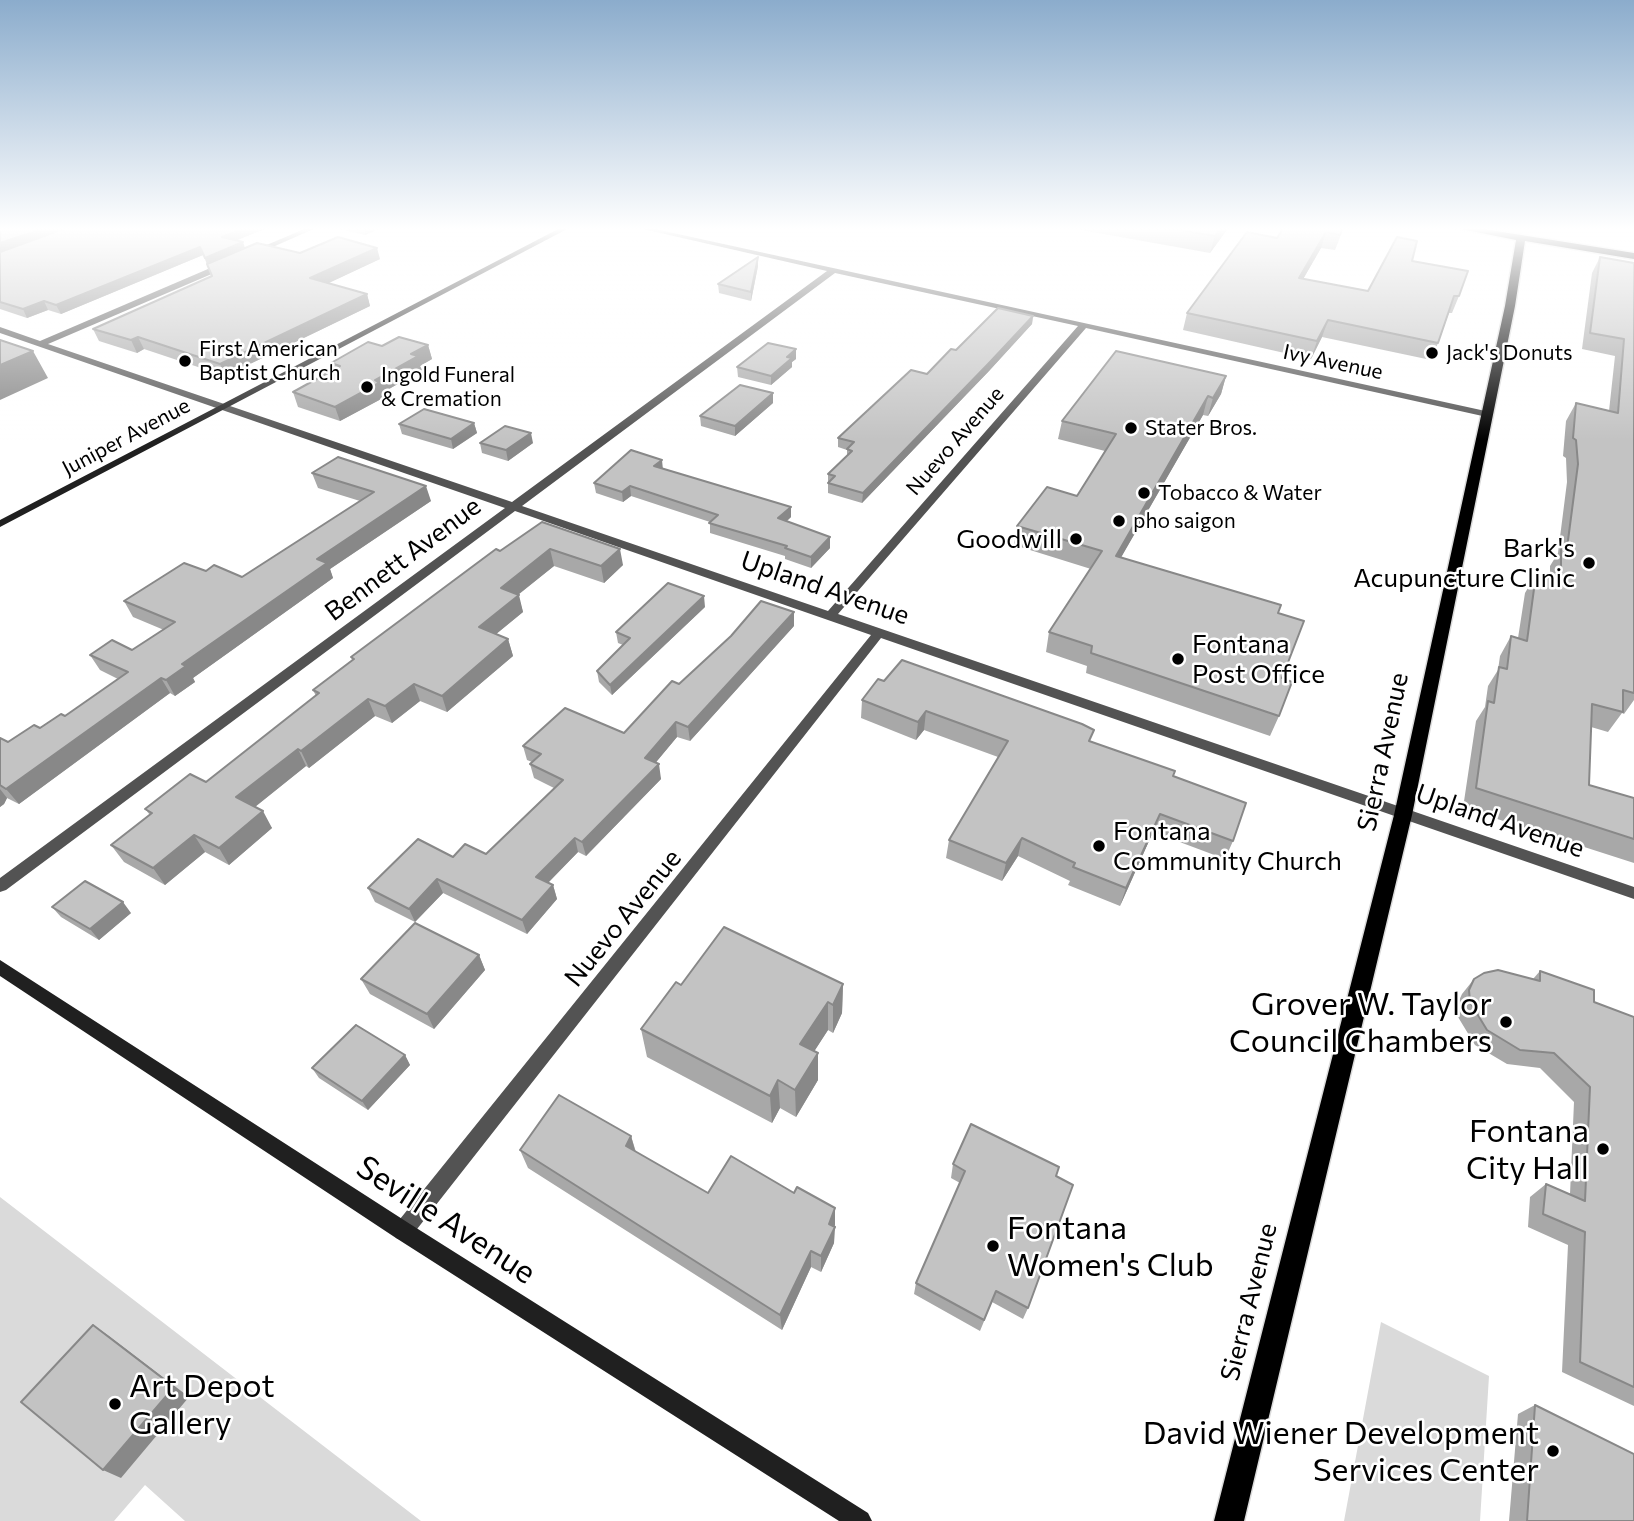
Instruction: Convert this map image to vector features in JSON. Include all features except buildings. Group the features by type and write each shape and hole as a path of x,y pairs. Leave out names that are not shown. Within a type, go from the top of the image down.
{"main road":[{"name":"Sierra Avenue","path":"1229,1521 1403,815 1488,414 1510,298"}],"street":[{"path":"40,344 148,298"},
{"name":"Juniper Avenue","path":"0,524 431,298"},
{"name":"Bennett Avenue","path":"0,886 796,298"},
{"name":"Ivy Avenue","path":"961,298 1488,414"},
{"name":"Nuevo Avenue","path":"830,616 1084,325"},
{"name":"Upland Avenue","path":"0,330 1634,893"},
{"name":"Nuevo Avenue","path":"403,1231 879,633"},
{"name":"Seville Avenue","path":"0,967 403,1231 860,1521"}],"shaded area":[{"path":"0,1197 421,1521 185,1521 145,1485 114,1521 0,1521"},
{"path":"1381,1322 1489,1376 1480,1521 1344,1521"}],"place":[{"name":"Jack's Donuts","path":"1432,353"},
{"name":"First American Baptist Church","path":"185,361"},
{"name":"Ingold Funeral & Cremation","path":"367,387"},
{"name":"Stater Bros.","path":"1131,428"},
{"name":"Tobacco & Water","path":"1144,493"},
{"name":"pho saigon","path":"1119,521"},
{"name":"Goodwill","path":"1076,539"},
{"name":"Bark's Acupuncture Clinic","path":"1589,563"},
{"name":"Fontana Post Office","path":"1178,659"},
{"name":"Fontana Community Church","path":"1099,846"},
{"name":"Grover W. Taylor Council Chambers","path":"1506,1022"},
{"name":"Fontana City Hall","path":"1603,1149"},
{"name":"Fontana Women's Club","path":"993,1246"},
{"name":"Art Depot Gallery","path":"115,1404"},
{"name":"David Wiener Development Services Center","path":"1553,1451"}]}
